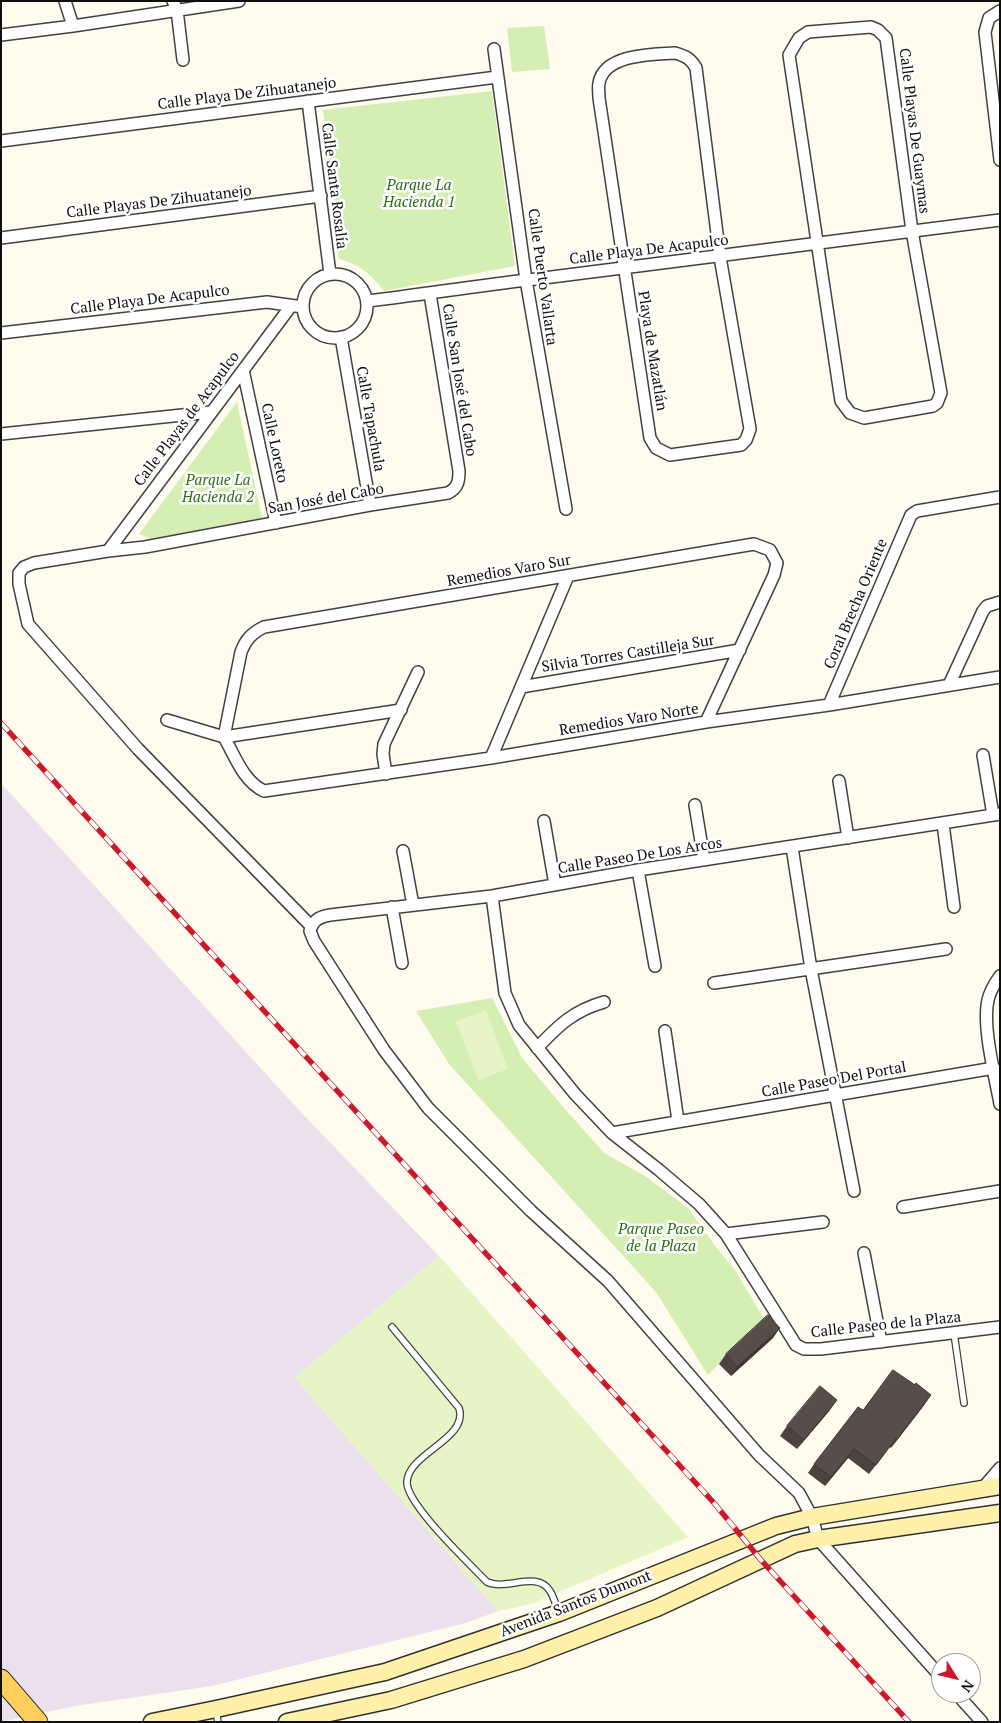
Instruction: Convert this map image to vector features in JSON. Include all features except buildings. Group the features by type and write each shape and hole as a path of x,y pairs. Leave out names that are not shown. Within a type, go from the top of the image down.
{"main road":[{"name":"Avenida Santos Dumont","path":"152,1722 217,1716 385,1672 558,1613 776,1526 812,1517 1000,1486"},
{"path":"287,1722 391,1700 524,1659 657,1608 795,1544 818,1539 1000,1513"},
{"path":"1,1680 38,1722"}],"street":[{"path":"65,1 74,26"},
{"path":"1,35 74,26 175,6 239,1"},
{"path":"175,6 183,60"},
{"path":"1000,11 990,18 985,32 996,109 1000,160"},
{"name":"Calle Playas De Guaymas","path":"871,27 878,30 886,38 912,231 941,389 939,400 933,406 864,418 850,413 842,400 789,65 789,55 792,48 799,38 808,32 871,27"},
{"name":"Calle Puerto Vallarta","path":"494,49 526,280 566,509"},
{"name":"Playa de Mazatlán","path":"675,53 685,56 692,61 696,68 720,257 749,420 749,435 740,445 670,455 656,448 650,438 624,269 599,98 599,81 603,73 612,64 630,57 675,53"},
{"name":"Calle Playa De Zihuatanejo","path":"1,141 497,77"},
{"name":"Calle Santa Rosalía","path":"308,101 330,274"},
{"name":"Calle Playas De Zihuatanejo","path":"1,238 320,196"},
{"name":"Calle Playa De Acapulco","path":"366,301 1000,220"},
{"path":"330,274 346,276 360,286 366,301 365,317 356,330 341,337 327,337 315,331 306,321 303,308 304,296 310,286 319,278 330,274"},
{"name":"Calle San José del Cabo","path":"430,294 459,471"},
{"name":"Calle Playa De Acapulco","path":"1,333 266,302 303,308"},
{"name":"Calle Playas de Acapulco","path":"108,551 290,306"},
{"name":"Calle Tapachula","path":"341,337 370,505"},
{"name":"Calle Loreto","path":"244,370 276,523"},
{"path":"1,434 211,412"},
{"name":"San José del Cabo","path":"311,926 138,749 28,624 18,584 19,573 24,567 34,563 145,547 370,505 448,494 456,488 459,471"},
{"name":"Coral Brecha Oriente","path":"829,705 911,514 917,511 1000,496"},
{"name":"Remedios Varo Sur","path":"224,737 238,664 246,641 264,627 754,544 770,550 777,563 774,575 740,650"},
{"path":"491,758 568,576"},
{"path":"949,685 982,611 987,606 1000,602"},
{"path":"706,722 740,650"},
{"name":"Silvia Torres Castilleja Sur","path":"521,687 740,650"},
{"path":"386,774 383,754 384,744 418,672"},
{"name":"Remedios Varo Norte","path":"224,737 248,780 255,787 264,791 491,758 706,722 829,705 1000,677"},
{"path":"167,720 224,737 401,710"},
{"name":"Calle Paseo De Los Arcos","path":"311,926 320,917 330,914 492,896 638,870 997,815 982,755"},
{"path":"839,781 848,838"},
{"path":"694,805 704,860"},
{"path":"544,821 555,885"},
{"path":"943,824 954,907"},
{"path":"792,847 811,969 854,1191"},
{"path":"403,851 413,904"},
{"path":"638,870 655,966"},
{"name":"Calle Paseo de la Plaza","path":"492,896 505,993 519,1025 575,1094 612,1133 700,1204 726,1234 791,1339 800,1348 809,1350 821,1349 1000,1327"},
{"path":"392,907 402,963"},
{"path":"311,926 310,931 314,941 384,1050 428,1108 531,1211 608,1282 759,1455 799,1493 812,1517 818,1539 931,1665"},
{"path":"714,983 946,949"},
{"path":"1000,976 988,1000 986,1021 1000,1104"},
{"path":"537,1048 560,1024 576,1013 592,1005 604,1002"},
{"path":"665,1031 678,1121"},
{"name":"Calle Paseo Del Portal","path":"612,1133 994,1068"},
{"path":"902,1207 1000,1192"},
{"path":"726,1234 823,1222"},
{"path":"864,1253 881,1342"},
{"path":"982,1489 1000,1468"},
{"path":"965,1703 982,1722"}],"lane":[{"path":"392,1327 459,1408 461,1415 457,1427 412,1468 406,1482 412,1497 419,1509 487,1582 494,1585 502,1585 532,1581 545,1585 552,1595 558,1613"},
{"path":"954,1333 964,1403"}],"shaded area":[{"path":"1,783 296,1107 439,1256 295,1378 498,1611 466,1623 212,1686 75,1706 1,1722"}],"green space":[{"path":"544,26 550,69 512,72 507,28"},
{"name":"Parque La Hacienda 1","path":"492,91 515,266 384,291 364,270 338,258 323,110"},
{"name":"Parque La Hacienda 2","path":"237,402 262,518 151,539 139,534"},
{"name":"Parque Paseo de la Plaza","path":"492,998 522,1058 565,1109 604,1153 645,1176 688,1208 735,1270 764,1319 708,1375 656,1292 449,1064 416,1011"},
{"path":"486,1010 508,1069 478,1080 456,1021"},
{"path":"439,1256 688,1537 531,1604 498,1611 295,1378"}],"railway":[{"path":"1,723 714,1503 761,1560 909,1722"}]}
